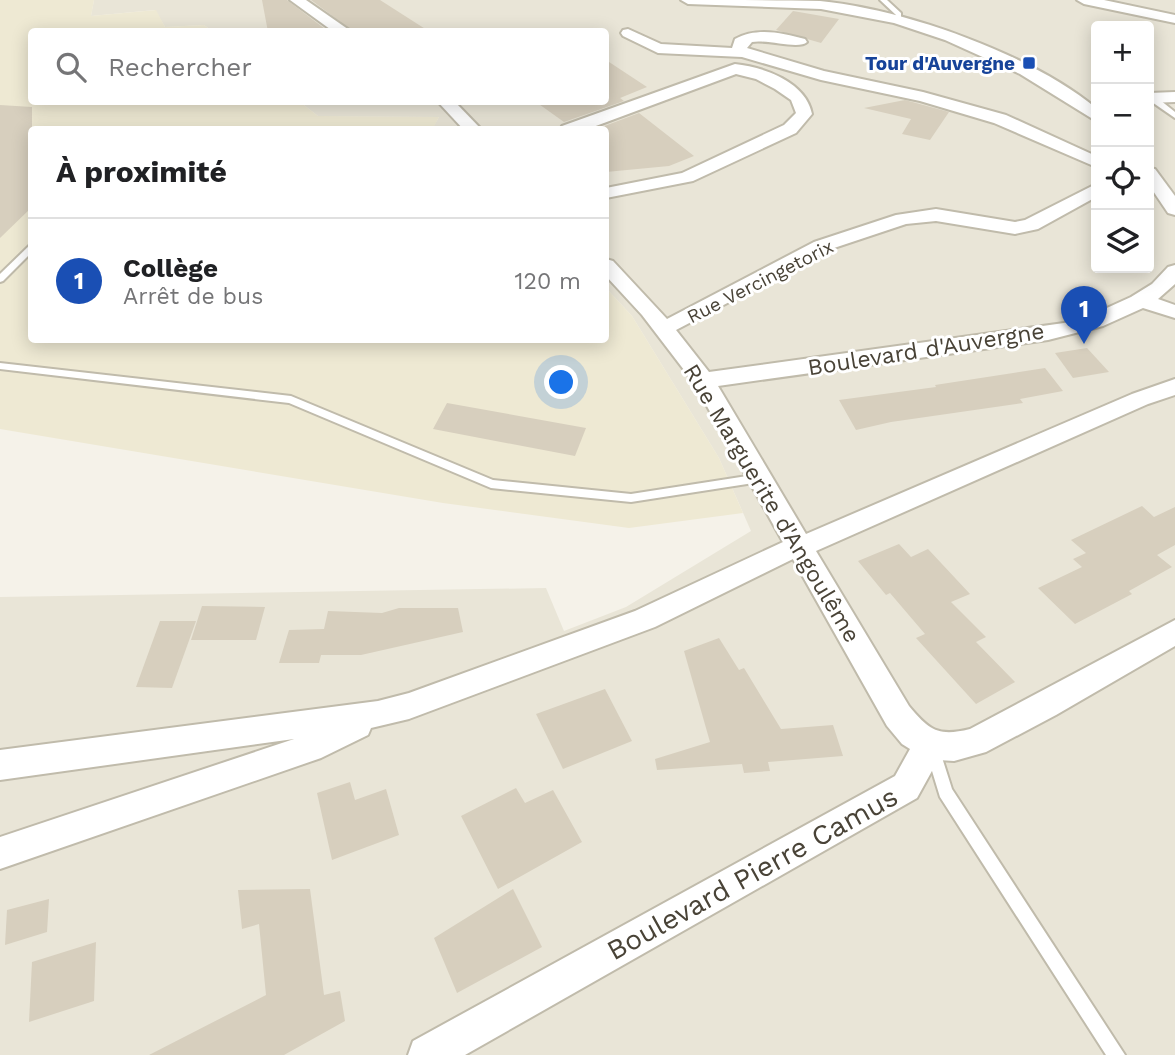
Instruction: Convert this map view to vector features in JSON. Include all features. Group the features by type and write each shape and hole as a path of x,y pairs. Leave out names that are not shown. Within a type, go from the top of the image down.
{"street":[{"path":"297,0 339,28"},
{"path":"688,0 819,5 862,10 899,19 980,50 1088,102"},
{"path":"1084,0 1175,19"},
{"path":"628,33 657,48 743,53 821,75 923,97 1000,120 1091,160"},
{"path":"743,53 739,49 740,43 746,38 779,37 800,42"},
{"path":"579,126 735,69 744,69 763,76 790,92 801,103 804,114 790,129 687,177 609,192"},
{"path":"1154,98 1175,97"},
{"path":"449,105 470,126"},
{"path":"1154,180 1175,209"},
{"name":"Rue Vercingetorix","path":"663,328 683,320 821,246 903,219 936,215 1015,228 1031,225 1091,193"},
{"name":"Rue Marguerite d'Angoulême","path":"609,268 649,310 703,380 898,716 913,734 930,745"},
{"name":"Boulevard d'Auvergne","path":"703,380 1032,334 1094,321 1140,300 1167,282 1175,271"},
{"path":"1140,300 1175,312"},
{"path":"0,765 378,714 409,706 645,619 780,553 801,547 1140,399 1175,387"},
{"path":"930,745 954,747 975,742 1045,706 1175,632"},
{"path":"0,853 310,748 378,714"},
{"name":"Boulevard Pierre Camus","path":"427,1055 906,787 930,745"}],"lane":[{"path":"883,0 894,8 899,19"},
{"path":"1154,101 1175,116"},
{"path":"0,279 28,250"},
{"path":"0,366 291,400 394,446 491,484 631,498 760,478"},
{"path":"930,745 945,792 1116,1055"}],"shaded area":[{"path":"0,0 94,0 91,16 156,10 165,27 204,25 208,28 28,28 28,105 304,105 318,116 439,117 434,126 28,126 28,343 609,343 609,291 632,316 719,458 743,513 629,528 443,503 0,429"},
{"path":"94,0 1175,0 1175,1055 0,1055 0,597 546,588 564,631 626,607 751,531 719,458 632,316 609,291 609,126 434,126 439,117 318,116 304,105 609,105 609,28 165,27 155,10 91,16"}],"building":[{"path":"262,0 287,0 324,28 267,28"},
{"path":"311,0 380,0 424,28 349,28"},
{"path":"793,11 839,19 821,43 776,30"},
{"path":"609,62 647,87 620,98 624,101 564,122 540,105 609,105"},
{"path":"905,100 949,112 930,140 902,134 911,119 864,108"},
{"path":"0,105 32,107 32,126 28,126 28,211 0,238"},
{"path":"639,113 694,156 669,166 609,172 609,126 605,126"},
{"path":"1087,348 1109,372 1073,378 1055,353"},
{"path":"1045,368 1063,391 1020,399 1023,403 891,422 856,430 839,400 936,387 935,385"},
{"path":"447,403 586,428 575,456 433,429"},
{"path":"1142,506 1154,517 1175,507 1175,545 1157,555 1172,567 1129,591 1132,594 1075,624 1038,588 1082,567 1073,559 1086,553 1071,540"},
{"path":"899,544 911,557 928,549 970,594 951,602 986,637 976,642 1015,682 976,704 916,638 925,634 890,593 886,595 858,561"},
{"path":"202,606 265,607 256,640 191,640"},
{"path":"399,608 458,608 463,632 361,655 321,655 319,663 279,663 289,630 324,629 328,611 382,613"},
{"path":"160,621 196,621 172,688 136,687"},
{"path":"719,638 739,670 744,668 781,729 833,725 843,756 768,762 770,771 744,773 742,764 657,770 655,759 710,742 684,651"},
{"path":"605,689 632,741 563,769 536,714"},
{"path":"350,782 355,800 386,789 399,835 332,860 317,793"},
{"path":"516,788 525,803 553,790 582,842 498,889 461,816"},
{"path":"310,889 324,995 340,991 345,1021 284,1055 149,1055 266,995 259,924 242,929 238,890"},
{"path":"513,889 542,947 457,993 434,938"},
{"path":"49,899 47,932 5,945 7,910"},
{"path":"96,942 94,1001 29,1022 32,962"}],"place":[{"name":"Tour d'Auvergne","path":"1029,63"},
{"name":"Collège","path":"1084,344"}]}
